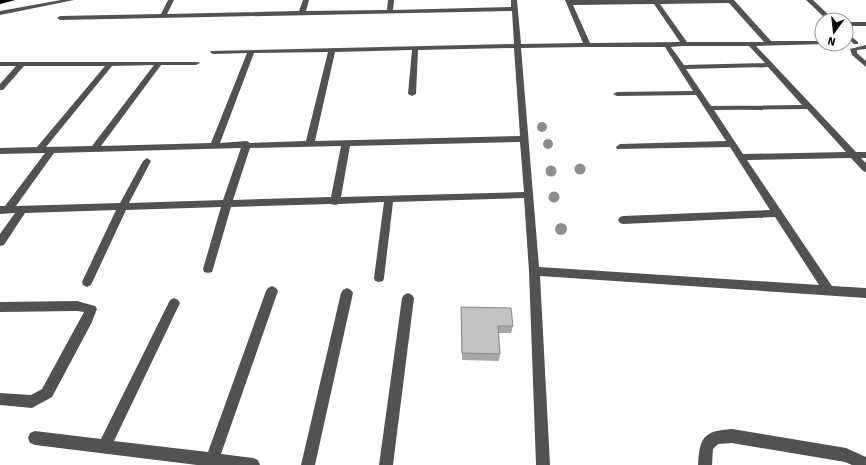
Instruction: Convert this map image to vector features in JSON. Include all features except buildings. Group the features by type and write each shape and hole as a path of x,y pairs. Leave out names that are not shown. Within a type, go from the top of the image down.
{"main road":[{"path":"0,2 12,0"}],"street":[{"path":"0,13 71,0"},
{"path":"163,16 171,0"},
{"path":"302,13 306,0"},
{"path":"390,11 391,0"},
{"path":"809,0 822,12"},
{"path":"656,1 685,45"},
{"path":"588,46 569,2 731,1 770,44"},
{"path":"60,18 390,11 514,4 534,271 543,465"},
{"path":"854,24 866,24"},
{"path":"213,52 517,46 814,43"},
{"path":"856,43 866,43"},
{"path":"751,44 866,169"},
{"path":"667,45 829,291"},
{"path":"866,47 852,49 854,54 866,65"},
{"path":"412,94 415,49"},
{"path":"310,143 332,50"},
{"path":"215,145 251,52"},
{"path":"95,148 159,63"},
{"path":"0,64 196,63"},
{"path":"0,88 22,64"},
{"path":"40,149 110,64"},
{"path":"681,67 770,65"},
{"path":"617,94 699,93"},
{"path":"709,108 809,107"},
{"path":"0,151 247,144 524,139"},
{"path":"335,202 346,142"},
{"path":"208,268 227,203 247,144"},
{"path":"620,147 733,144"},
{"path":"4,210 52,149"},
{"path":"742,157 866,155"},
{"path":"87,282 122,208 147,161"},
{"path":"4,210 122,208 227,203 335,202 528,195"},
{"path":"379,278 389,200"},
{"path":"0,242 22,210"},
{"path":"623,220 778,213"},
{"path":"534,271 866,293"},
{"path":"212,460 272,291"},
{"path":"308,465 347,293"},
{"path":"386,465 408,298"},
{"path":"104,447 174,303"},
{"path":"0,399 32,402 47,393 91,309 77,306 1,309"},
{"path":"705,465 706,446 715,437 732,436 846,455 866,464"},
{"path":"35,438 254,465"}]}
